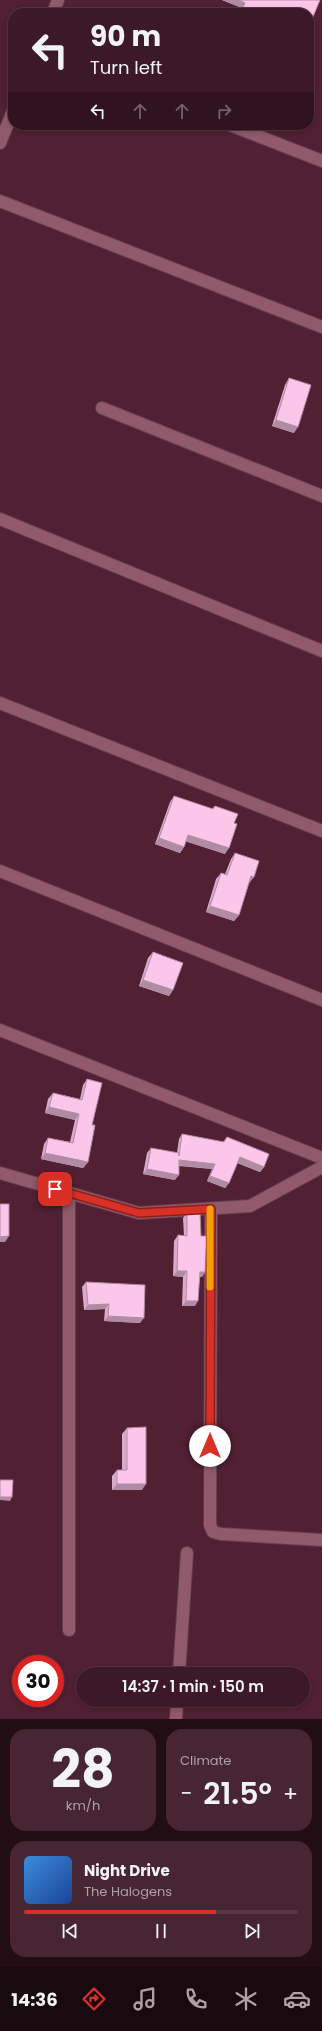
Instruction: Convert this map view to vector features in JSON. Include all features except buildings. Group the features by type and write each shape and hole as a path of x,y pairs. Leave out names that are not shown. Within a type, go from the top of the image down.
{"street":[{"path":"0,143 8,123"},
{"path":"243,130 322,161"},
{"path":"0,201 322,327"},
{"path":"102,408 322,496"},
{"path":"0,519 322,651"},
{"path":"0,703 322,831"},
{"path":"0,871 322,1000"},
{"path":"0,1030 322,1158"},
{"path":"0,1174 139,1213 250,1206 322,1167"},
{"path":"69,1193 69,1630"},
{"path":"211,1209 210,1525 213,1532 221,1534 322,1540"},
{"path":"179,1667 187,1553"},
{"path":"176,1719 177,1707"}],"slow traffic":[{"path":"210,1209 210,1287"}],"route":[{"path":"55,1189 139,1213 211,1209 210,1446"}]}
